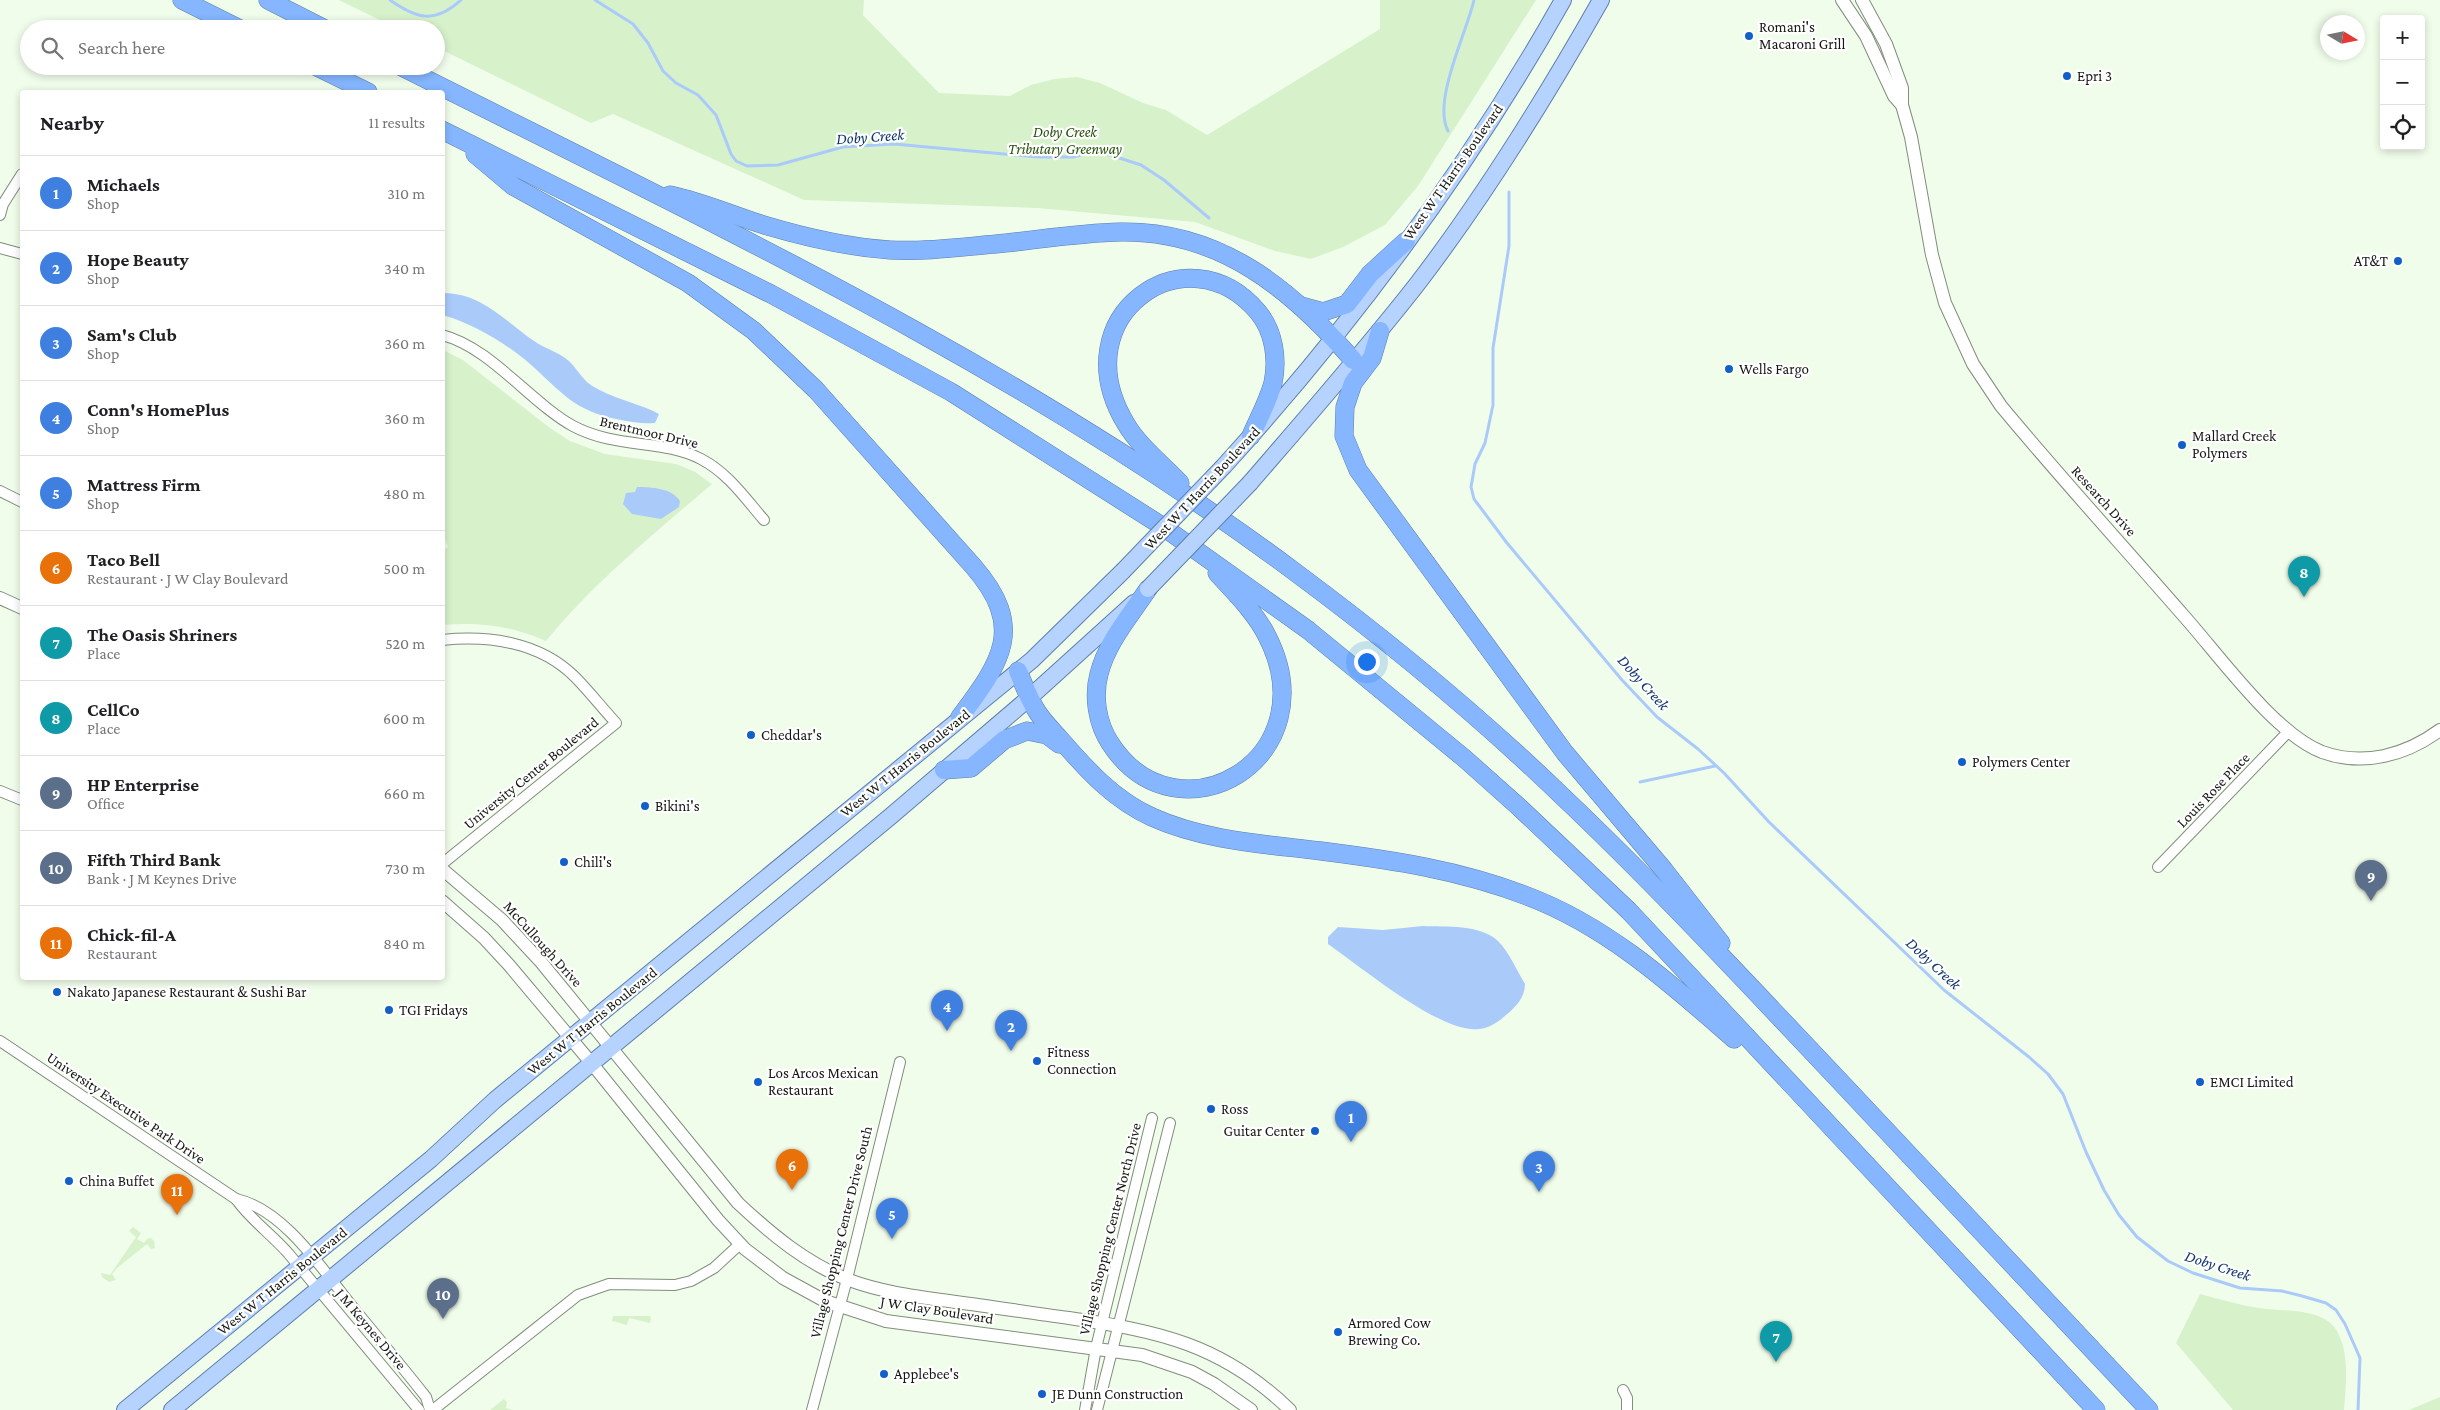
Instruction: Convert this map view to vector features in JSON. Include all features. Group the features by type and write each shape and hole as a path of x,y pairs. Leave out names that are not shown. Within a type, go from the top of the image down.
{"highway":[{"path":"182,0 222,20"},
{"path":"268,0 308,20"},
{"path":"333,75 364,90"},
{"path":"418,75 830,284 944,345 1081,426 1202,504 1342,608 1467,710 1598,831 1777,1015 2149,1410"},
{"path":"447,132 771,294 950,392 1085,475 1162,526 1308,630 1389,695 1520,808 1629,912 2096,1410"},
{"path":"447,132 514,186 688,283 754,332 816,390 973,566 987,582 997,599 1001,612 1003,639 996,665 989,679 960,718"},
{"path":"648,191 692,200 797,234 890,250 967,246 1120,232 1178,237 1220,251 1242,262 1299,306 1333,337 1353,360"},
{"path":"1299,306 1323,312 1347,304 1370,274 1406,241"},
{"path":"1202,504 1134,435 1112,394 1107,377 1109,345 1117,322 1132,302 1156,286 1181,280 1196,279 1227,287 1242,296 1254,307 1264,319 1271,335 1275,366 1269,395 1251,436"},
{"path":"1380,331 1372,358 1353,383 1344,407 1344,436 1358,470 1565,753 1664,870 1777,1015"},
{"path":"1148,590 1122,626 1104,658 1098,675 1096,691 1100,724 1106,737 1122,760 1147,778 1170,787 1183,788 1222,782 1247,769 1268,746 1280,716 1282,686 1277,662 1266,634 1253,614 1200,553"},
{"path":"1018,671 1038,714 1092,776 1111,792 1152,817 1177,827 1234,840 1380,858 1436,868 1465,875 1520,893 1566,913 1596,930 1657,973 1808,1104"},
{"path":"944,770 971,768 1004,740 1027,731 1047,735 1073,754"}],"main road":[{"name":"West W T Harris Boulevard","path":"124,1410 306,1262 570,1040 1018,671 1086,608 1224,466 1278,407 1333,337 1406,241 1501,103 1563,0"},
{"name":"West W T Harris Boulevard","path":"172,1410 593,1065 891,816 1029,698 1148,590 1250,483 1353,360 1380,331 1419,281 1508,153 1566,63 1601,0"}],"street":[{"name":"Research Drive","path":"1842,0 1866,36 1882,66 1894,96 1902,105"},
{"name":"Research Drive","path":"1862,0 1891,57 1902,88 1902,105 1911,137 1936,271 1952,319 1973,364 2001,406 2288,732 2321,752 2358,758 2393,755 2426,740 2440,730"},
{"path":"0,215 3,204 20,177"},
{"path":"0,248 20,253"},
{"name":"Brentmoor Drive","path":"445,336 453,338 476,352 571,425 596,437 678,451 701,459 734,484 764,520"},
{"path":"0,491 20,501"},
{"path":"0,598 20,607"},
{"name":"University Center Boulevard","path":"445,640 490,639 511,642 535,651 574,676 616,723 445,862"},
{"name":"Louis Rose Place","path":"2158,867 2288,732"},
{"path":"0,791 20,799"},
{"name":"McCullough Drive","path":"445,872 507,926 613,1048"},
{"path":"445,905 484,938 509,965 570,1040"},
{"name":"J W Clay Boulevard","path":"570,1040 593,1065 718,1220 740,1244 783,1278 812,1295 886,1321 1142,1355 1192,1372 1214,1384 1251,1410"},
{"name":"University Executive Park Drive","path":"0,1041 236,1199 255,1206 281,1224 306,1262 325,1285"},
{"name":"J W Clay Boulevard","path":"613,1048 738,1203 786,1245 847,1279 912,1295 1119,1325 1179,1340 1219,1357 1255,1380 1290,1410"},
{"name":"Village Shopping Center Drive South","path":"812,1410 847,1279 900,1062"},
{"name":"Village Shopping Center North Drive","path":"1085,1410 1096,1348 1152,1118"},
{"name":"Village Shopping Center North Drive","path":"1096,1410 1170,1123"},
{"name":"University Executive Park Drive","path":"236,1199 242,1208 306,1262"},
{"path":"434,1410 578,1295 609,1284 675,1284 691,1281 714,1268 740,1244"},
{"name":"J M Keynes Drive","path":"306,1262 426,1397 430,1410"},
{"name":"J M Keynes Drive","path":"325,1285 419,1410"},
{"path":"1623,1390 1627,1398 1627,1410"}],"green space":[{"name":"Doby Creek Tributary Greenway","path":"339,0 864,0 863,15 939,93 1010,96 1031,85 1054,79 1077,77 1100,83 1143,103 1166,110 1207,135 1380,29 1380,0 1536,0 1418,186 1385,225 1343,247 1311,259 1275,251 1195,222 1037,208 804,200 613,114 591,123 445,51 445,20 380,20"},
{"path":"445,351 463,360 550,428 570,441 605,454 676,464 695,472 712,484 605,578 584,598 546,641 495,626 445,625 445,549 448,547 445,540"},
{"path":"133,1227 141,1233 137,1239 144,1243 147,1239 151,1238 154,1241 155,1248 151,1249 147,1244 117,1268 112,1274 116,1280 109,1282 102,1277 101,1273 110,1275 136,1237 129,1231"},
{"path":"2200,1294 2252,1307 2312,1314 2331,1323 2337,1331 2344,1350 2346,1380 2344,1410 2233,1410 2176,1343"},
{"path":"613,1316 650,1316 651,1318 650,1323 629,1318 627,1325 612,1321"},
{"path":"2440,1397 2440,1410 2409,1410"},
{"path":"504,1399 507,1402 506,1408 513,1410 490,1410"}],"water":[{"path":"445,293 458,294 470,298 494,310 537,343 567,359 587,382 594,387 659,414 655,423 621,420 591,412 560,392 529,363 509,348 488,334 445,316"},
{"path":"637,487 655,488 672,493 680,501 679,507 661,519 632,514 623,504 626,493 635,492"},
{"path":"1423,926 1472,929 1491,936 1498,941 1525,984 1522,997 1510,1012 1490,1026 1479,1029 1463,1028 1444,1021 1401,997 1328,944 1328,937 1338,927 1383,930"}],"waterway":[{"name":"Doby Creek","path":"390,0 417,15 426,16 443,13 461,0"},
{"name":"Doby Creek","path":"595,0 633,24 648,43 663,71 676,83 698,95 716,115 731,154 736,161 747,166 778,165 843,147 894,144 1038,157 1073,157 1089,153 1104,153 1141,165 1164,180 1209,218"},
{"path":"1448,131 1444,118 1447,85 1474,0"},
{"name":"Doby Creek","path":"1509,192 1509,246 1493,348 1493,405 1485,443 1475,464 1471,487 1474,499 1507,543 1622,680 1657,717 1698,749 1724,773 1769,822 1944,990 2048,1074 2063,1094 2086,1152 2104,1190 2119,1215 2137,1237 2168,1261 2193,1273 2240,1288 2282,1291 2302,1296 2326,1303 2336,1310 2345,1324 2360,1358 2358,1410"},
{"path":"1640,782 1715,766"}],"place":[{"name":"Romani's Macaroni Grill","path":"1749,36"},
{"name":"Epri 3","path":"2067,76"},
{"name":"AT&T","path":"2398,261"},
{"name":"Wells Fargo","path":"1729,369"},
{"name":"Mallard Creek Polymers","path":"2182,445"},
{"name":"CellCo","path":"2304,597"},
{"name":"Cheddar's","path":"751,735"},
{"name":"Polymers Center","path":"1962,762"},
{"name":"Bikini's","path":"645,806"},
{"name":"Chili's","path":"564,862"},
{"name":"HP Enterprise","path":"2371,901"},
{"name":"Nakato Japanese Restaurant & Sushi Bar","path":"57,992"},
{"name":"TGI Fridays","path":"389,1010"},
{"name":"Conn's HomePlus","path":"947,1031"},
{"name":"Hope Beauty","path":"1011,1051"},
{"name":"Fitness Connection","path":"1037,1061"},
{"name":"Los Arcos Mexican Restaurant","path":"758,1082"},
{"name":"EMCI Limited","path":"2200,1082"},
{"name":"Ross","path":"1211,1109"},
{"name":"Guitar Center","path":"1315,1131"},
{"name":"Michaels","path":"1351,1142"},
{"name":"China Buffet","path":"69,1181"},
{"name":"Taco Bell","path":"792,1190"},
{"name":"Sam's Club","path":"1539,1192"},
{"name":"Chick-fil-A","path":"177,1215"},
{"name":"Mattress Firm","path":"892,1239"},
{"name":"Fifth Third Bank","path":"443,1319"},
{"name":"Armored Cow Brewing Co.","path":"1338,1332"},
{"name":"The Oasis Shriners","path":"1776,1362"},
{"name":"Applebee's","path":"884,1374"},
{"name":"JE Dunn Construction","path":"1042,1394"}]}
